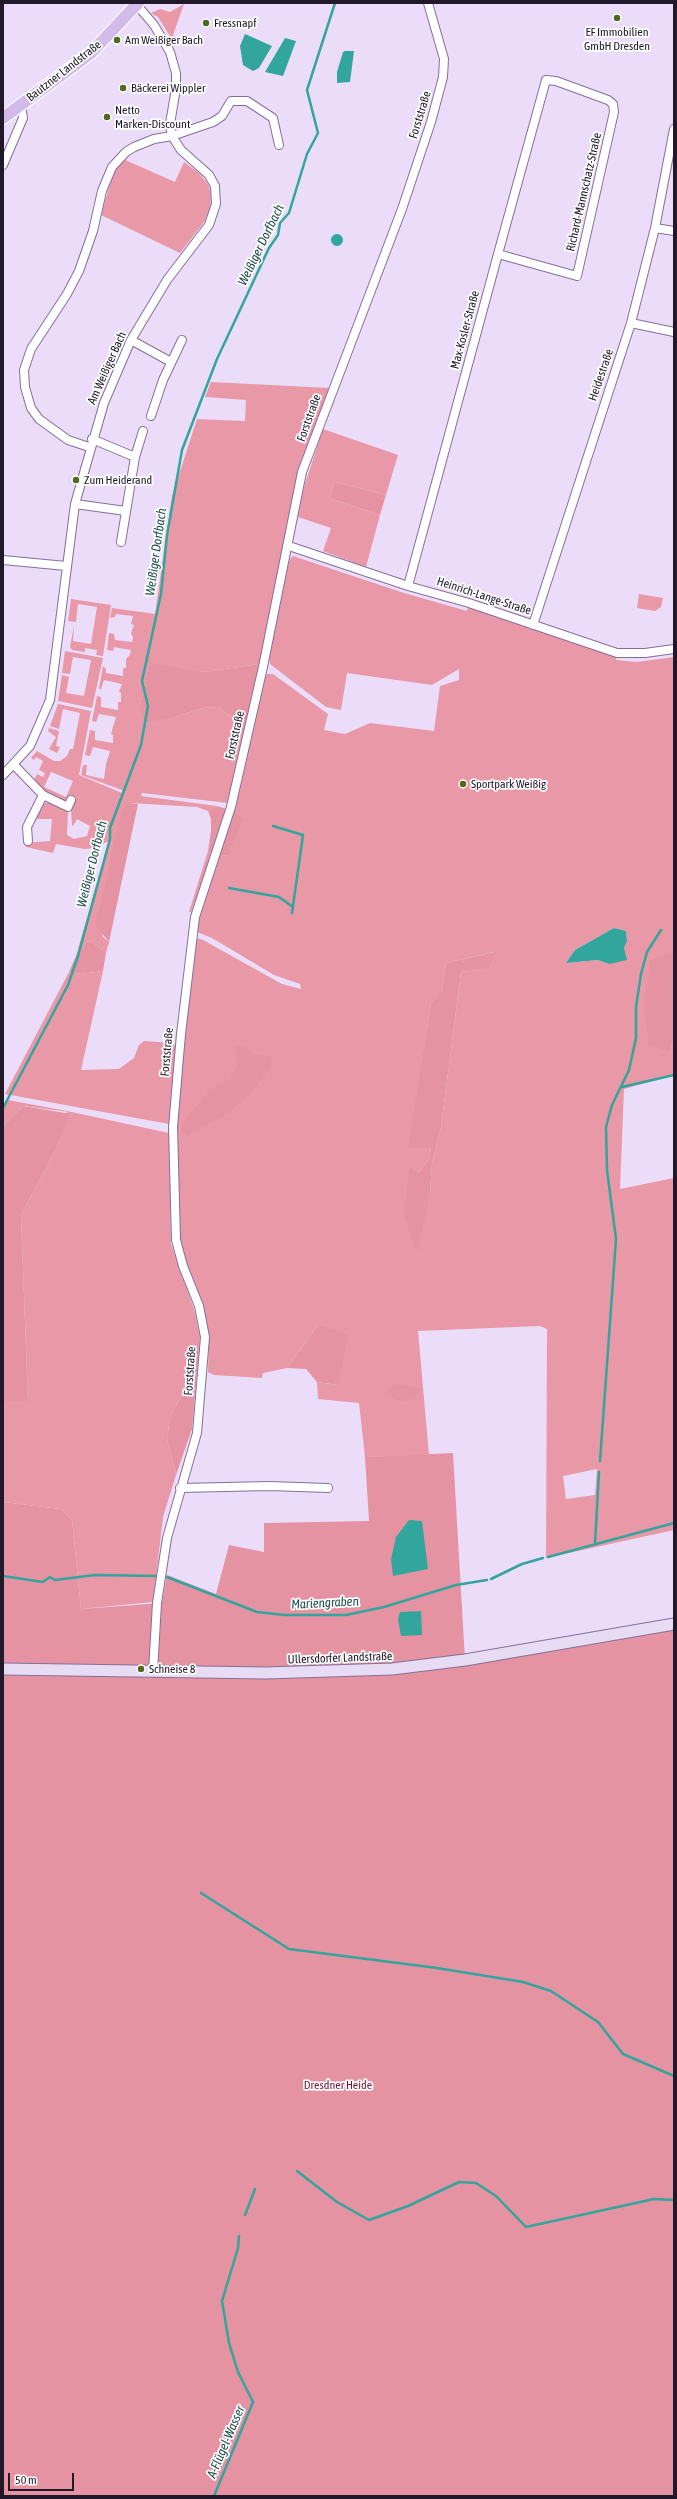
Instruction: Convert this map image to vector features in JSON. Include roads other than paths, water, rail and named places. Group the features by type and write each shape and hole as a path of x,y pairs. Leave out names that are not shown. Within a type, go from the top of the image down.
{"main road":[{"name":"Bautzner Landstraße","path":"3,118 22,109 96,48 138,4"},
{"name":"Ullersdorfer Landstraße","path":"3,1668 266,1673 392,1669 465,1660 674,1624"}],"street":[{"name":"Forststraße","path":"153,1672 157,1603 168,1526 197,1433 205,1337 199,1306 183,1266 176,1240 173,1127 192,934 196,908 231,807 289,546 302,472 402,209 431,122 443,77 444,59 428,3"},
{"path":"138,4 170,52 176,73 176,88 170,124 172,136"},
{"name":"Max-Kosler-Straße","path":"408,586 546,80"},
{"name":"Richard-Mannschatz-Straße","path":"498,254 577,276 614,112 613,104 608,100 556,81 546,80"},
{"path":"89,447 68,440 39,419 31,408 25,387 24,370 31,349 67,294 79,271 93,231 102,191 112,168 126,152 134,147 154,139 172,136 213,122 222,116 231,101 247,101 273,118 279,145"},
{"path":"3,165 23,118 22,109"},
{"name":"Heidestraße","path":"533,625 631,323 655,228 674,129"},
{"name":"Am Weißiger Bach","path":"3,775 14,765 38,732 50,700 75,504 89,447 104,403 131,340 167,280 209,225 216,204 215,186 209,175 181,150 172,136"},
{"path":"655,228 674,231"},
{"path":"631,323 674,332"},
{"path":"131,340 171,362"},
{"path":"151,416 171,362 182,340"},
{"path":"121,542 135,457 143,432"},
{"path":"92,439 135,457"},
{"path":"75,504 126,511"},
{"name":"Heinrich-Lange-Straße","path":"289,546 408,586 469,603 617,653 645,653 674,649"},
{"path":"3,560 66,566"},
{"path":"14,765 43,795 68,807 71,800"},
{"path":"25,838 27,827 43,795"},
{"path":"180,1488 269,1486 328,1488"}],"waterway":[{"name":"Weißiger Dorfbach","path":"3,1108 68,985 78,956 110,839 110,828 141,745 148,706 142,681 161,594 167,535 182,450 217,359 269,248 278,235 280,223 289,213 307,154 318,133 307,90 335,3"},
{"path":"273,826 303,835 292,913"},
{"path":"229,888 279,897 293,907"},
{"path":"600,1461 616,1239 607,1170 606,1127 612,1105 629,1070 636,1038 636,1007 641,974 647,952 661,930"},
{"path":"622,1087 674,1075"},
{"path":"595,1544 599,1472"},
{"name":"Mariengraben","path":"548,1557 674,1523"},
{"path":"491,1579 522,1564 543,1558"},
{"name":"Mariengraben","path":"3,1576 43,1582 50,1577 55,1580 95,1575 156,1576"},
{"name":"Mariengraben","path":"167,1577 257,1612 285,1615 346,1615 384,1607 456,1585 487,1580"},
{"path":"201,1893 289,1949 437,1968 523,1982 551,1991 598,2022 623,2054 674,2076"},
{"path":"297,2171 337,2202 369,2220 408,2206 459,2182 476,2183 496,2196 526,2227 654,2199 674,2200"},
{"name":"A-Flügel-Wasser","path":"245,2215 255,2189"},
{"name":"A-Flügel-Wasser","path":"214,2496 253,2402 238,2372 229,2343 222,2301 238,2248 239,2236"}],"place":[{"name":"EF Immobilien GmbH Dresden","path":"617,18"},
{"name":"Fressnapf","path":"206,23"},
{"name":"Am Weißiger Bach","path":"117,40"},
{"name":"Bäckerei Wippler","path":"123,88"},
{"name":"Netto Marken-Discount","path":"107,117"},
{"name":"Zum Heiderand","path":"76,480"},
{"name":"Sportpark Weißig","path":"463,784"},
{"name":"Schneise 8","path":"141,1669"}],"park label":[{"name":"Dresdner Heide","path":"338,2085"}]}
